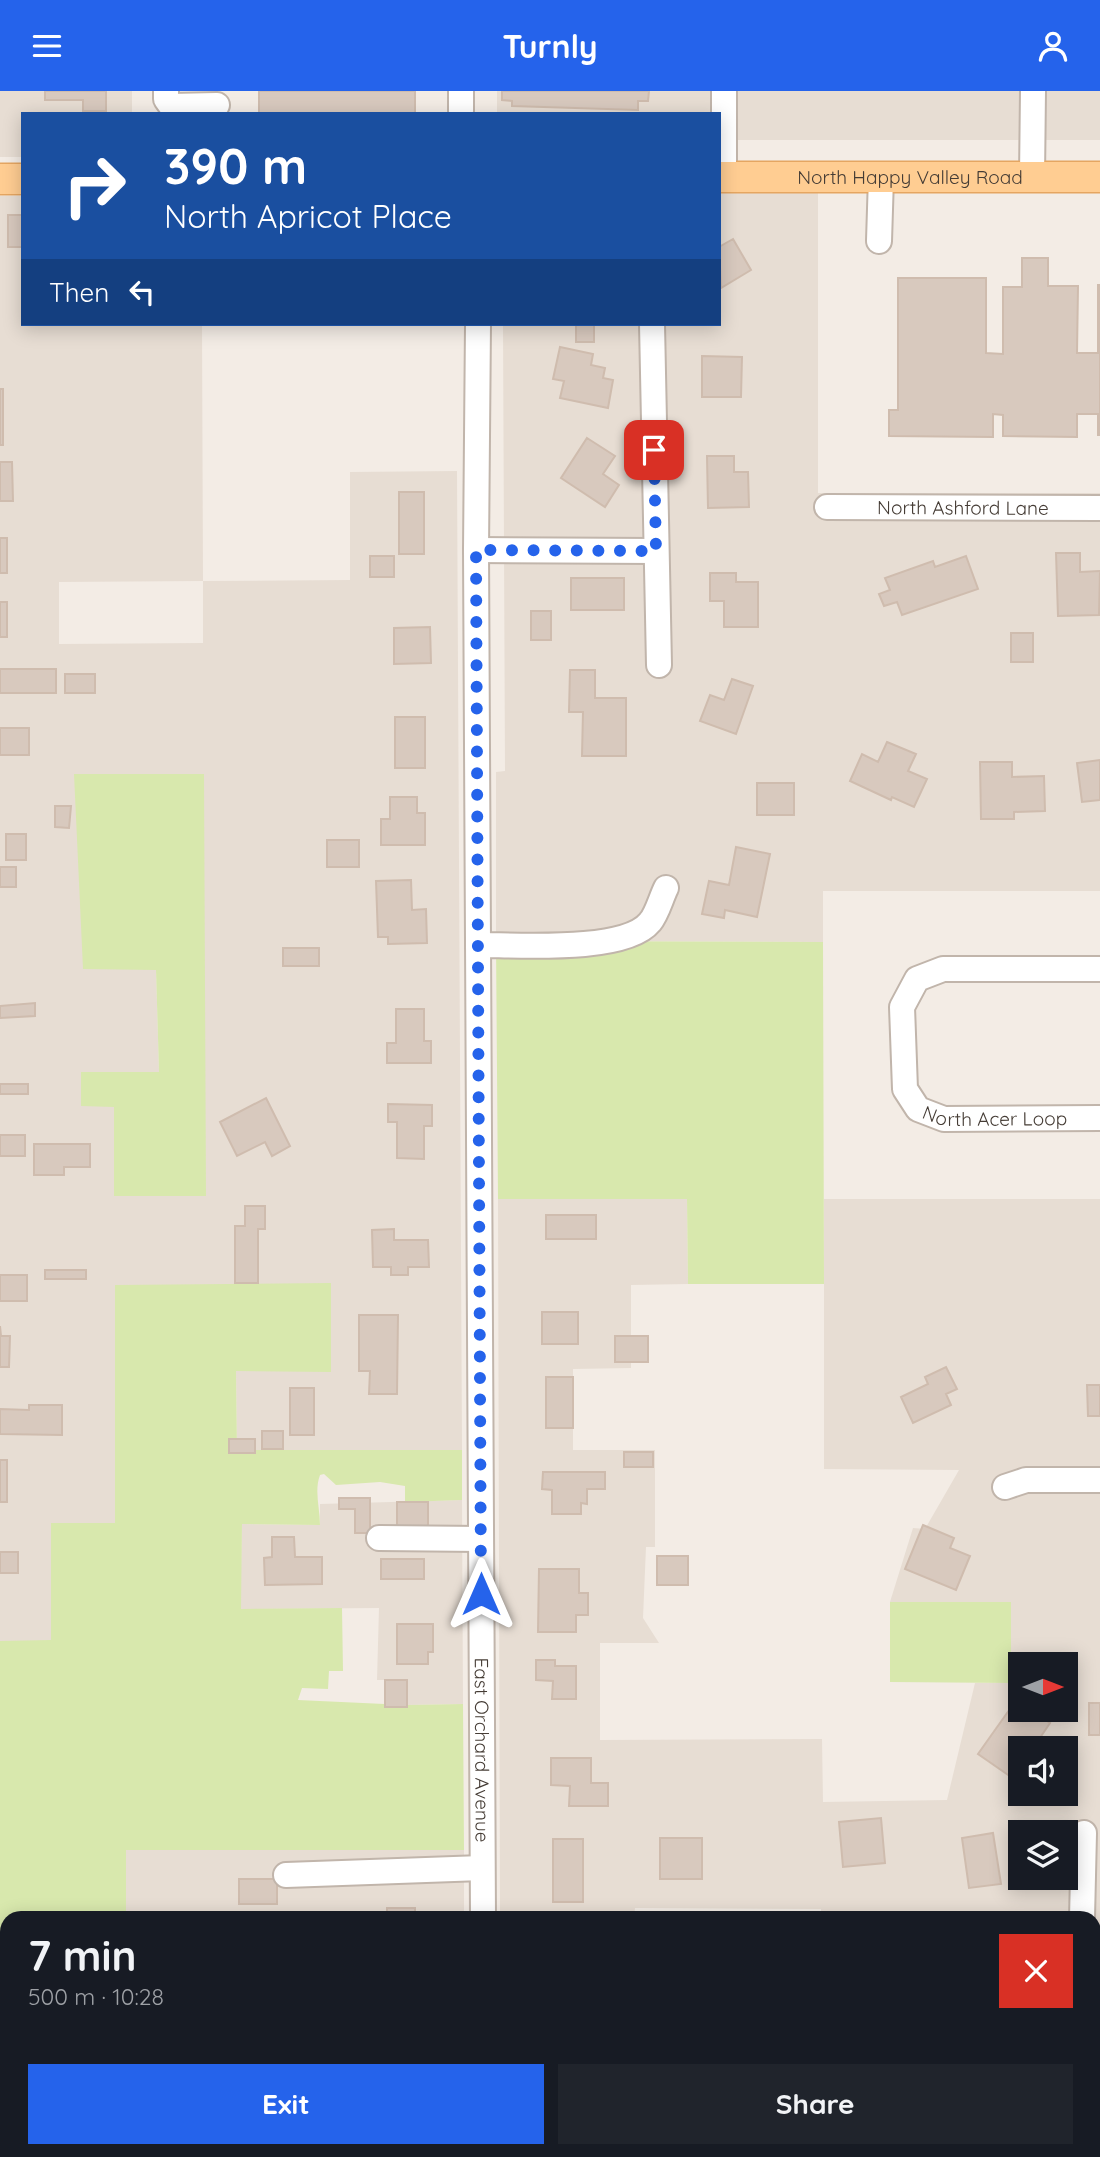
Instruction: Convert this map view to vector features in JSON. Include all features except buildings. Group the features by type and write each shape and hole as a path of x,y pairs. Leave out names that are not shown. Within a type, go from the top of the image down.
{"main road":[{"name":"North Happy Valley Road","path":"722,177 1100,177"},
{"path":"0,179 21,179"}],"street":[{"path":"166,91 166,99 172,106 217,103"},
{"path":"722,177 724,91"},
{"path":"1032,177 1033,91"},
{"path":"879,241 881,177"},
{"name":"East Orchard Avenue","path":"478,326 476,550 483,1911"},
{"path":"652,326 659,665"},
{"name":"North Ashford Lane","path":"827,507 1100,508"},
{"path":"476,550 656,551"},
{"path":"478,945 573,945 626,938 650,922 666,888"},
{"name":"North Acer Loop","path":"1100,969 943,969 917,979 902,1007 905,1089 918,1109 944,1119 1100,1118"},
{"path":"1005,1487 1026,1480 1100,1480"},
{"path":"379,1538 481,1539"},
{"path":"1082,1911 1084,1833"},
{"path":"286,1875 482,1868"}],"shaded area":[{"path":"0,91 132,91 132,112 21,112 21,157 0,157"},
{"path":"497,91 1100,91 1100,140 721,140 721,112 497,112"},
{"path":"721,193 818,193 818,493 1100,493 1100,891 823,891 823,942 496,941 496,772 505,771 503,326 721,326"},
{"path":"0,196 21,196 21,326 202,326 203,581 350,580 350,472 457,471 462,1450 237,1450 236,1371 115,1285 115,1523 51,1523 51,1641 0,1641","holes":["203,581 203,643 59,644 59,582","156,969 206,1196 114,1196 114,1106 82,1072 159,1072"]},
{"path":"498,1199 687,1199 688,1284 631,1285 631,1368 573,1369 573,1450 655,1450 655,1547 646,1547 643,1618 659,1643 600,1643 600,1740 822,1739 823,1802 947,1800 975,1683 1008,1683 1008,1722 1078,1722 1078,1652 1011,1652 1011,1602 890,1602 913,1528 925,1529 959,1470 824,1469 824,1199 1100,1199 1100,1911 635,1908 635,1911 500,1911"},
{"path":"462,1500 463,1704 406,1705 405,1680 377,1680 379,1608 240,1609 242,1524 320,1525 320,1504"},
{"path":"125,1850 464,1850 464,1911 126,1911"}],"green space":[{"path":"74,774 204,774 206,1196 114,1196 114,1107 81,1106 81,1072 159,1072 156,970 83,969"},
{"path":"496,941 823,942 824,1284 688,1284 687,1199 498,1199"},
{"path":"331,1283 331,1372 236,1371 237,1450 462,1450 462,1500 405,1502 405,1486 380,1482 336,1485 324,1474 320,1475 317,1493 320,1525 242,1524 241,1609 342,1608 343,1671 329,1671 328,1689 302,1688 298,1700 406,1705 463,1704 464,1850 126,1850 126,1911 0,1911 0,1641 51,1640 51,1523 115,1523 115,1285"},
{"path":"890,1602 1011,1602 1008,1683 890,1682"}],"route":[{"path":"481,1594 476,550 656,551 654,450"}]}
